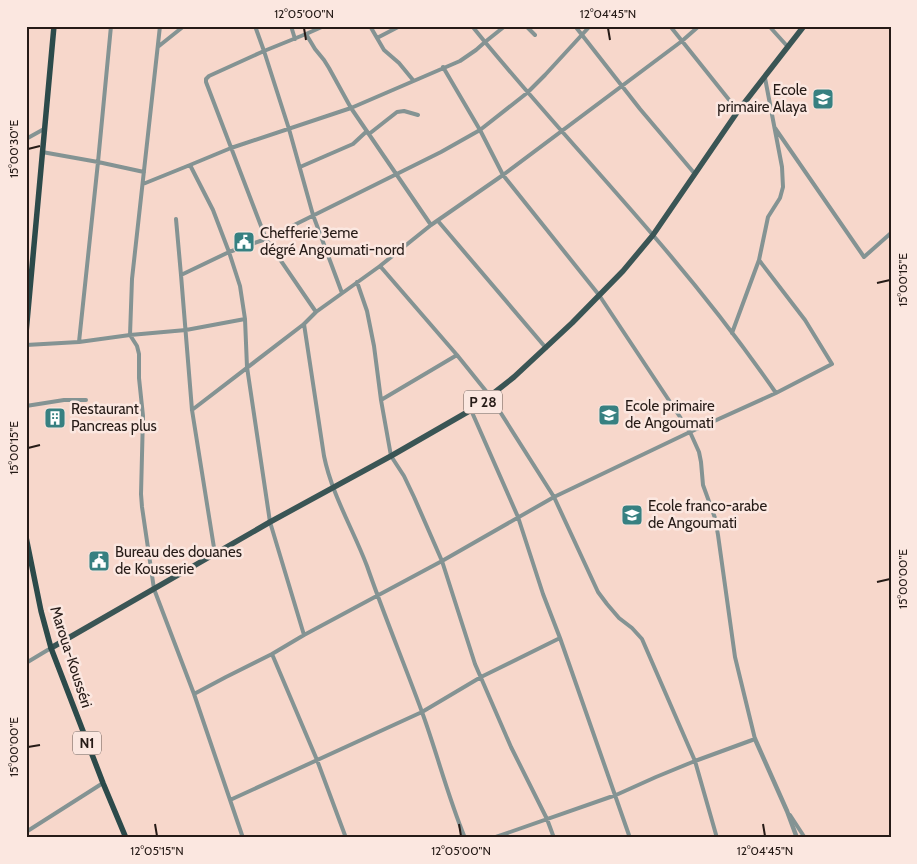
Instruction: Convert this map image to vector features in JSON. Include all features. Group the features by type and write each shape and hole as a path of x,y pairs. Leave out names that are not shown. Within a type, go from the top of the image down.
{"highway":[{"path":"26,333 54,26"},
{"name":"Maroua-Kousséri","path":"26,537 41,611 51,648 126,838"}],"main road":[{"name":"P 28","path":"51,648 270,522 333,489 471,410 514,377 600,295 652,235 738,111 804,26"}],"street":[{"path":"79,342 111,26"},
{"path":"160,26 132,279 130,335 137,346 139,354 139,378 143,416 141,500 143,521 154,588 194,694 243,838"},
{"path":"158,46 184,26"},
{"path":"255,26 289,129 313,214 342,293"},
{"path":"291,26 295,39"},
{"path":"316,312 266,239 206,79 264,51 324,26"},
{"path":"370,26 384,50 413,80"},
{"path":"377,38 400,26"},
{"path":"472,26 527,93 652,235 749,354 776,393"},
{"path":"143,184 231,148 351,108 460,61 505,26"},
{"path":"526,26 535,35"},
{"path":"575,26 621,86 695,174"},
{"path":"181,275 229,252 266,239 441,152 480,130 527,93 590,26"},
{"path":"670,26 738,111"},
{"path":"192,410 304,324 316,312 380,266 431,225 503,175 682,41 699,26"},
{"path":"768,26 788,47"},
{"path":"306,34 329,68 351,108 431,225"},
{"path":"443,67 480,130 503,175 600,295 690,432 699,452 702,485 718,535 735,657 755,739 797,838"},
{"path":"732,333 759,260 768,217 780,198 783,187 782,167 764,78"},
{"path":"300,167 353,144 397,112 404,111 418,115"},
{"path":"773,125 864,257 891,233"},
{"path":"26,139 44,129"},
{"path":"42,152 144,172"},
{"path":"190,166 213,210 240,286 245,319 248,367 270,522 304,635"},
{"path":"176,219 192,410 216,554"},
{"path":"438,221 546,348"},
{"path":"194,694 272,654 442,561 554,497 776,393 832,364 805,320 759,260"},
{"path":"380,266 490,396 554,497 598,592 619,618 642,639 695,761 717,838"},
{"path":"357,282 369,320 391,456 404,476 442,561 472,656 511,747 547,819 554,838"},
{"path":"26,345 79,342 186,330 245,319"},
{"path":"304,324 328,474 358,543 422,712 455,814 465,838"},
{"path":"381,400 457,355"},
{"path":"26,406 64,400 86,400"},
{"path":"471,410 518,517 543,594 630,838"},
{"path":"26,573 32,570"},
{"path":"230,800 422,712 481,677 560,638"},
{"path":"26,663 51,648"},
{"path":"272,654 346,838"},
{"path":"494,838 616,795 695,761 755,739"},
{"path":"26,832 103,783"},
{"path":"787,811 804,838"}],"place":[{"name":"Ecole primaire Alaya","path":"823,99"},
{"name":"Chefferie 3eme dégré Angoumati-nord","path":"244,242"},
{"name":"Ecole primaire de Angoumati","path":"609,415"},
{"name":"Restaurant Pancreas plus","path":"55,418"},
{"name":"Ecole franco-arabe de Angoumati","path":"632,515"},
{"name":"Bureau des douanes de Kousserie","path":"99,561"}]}
